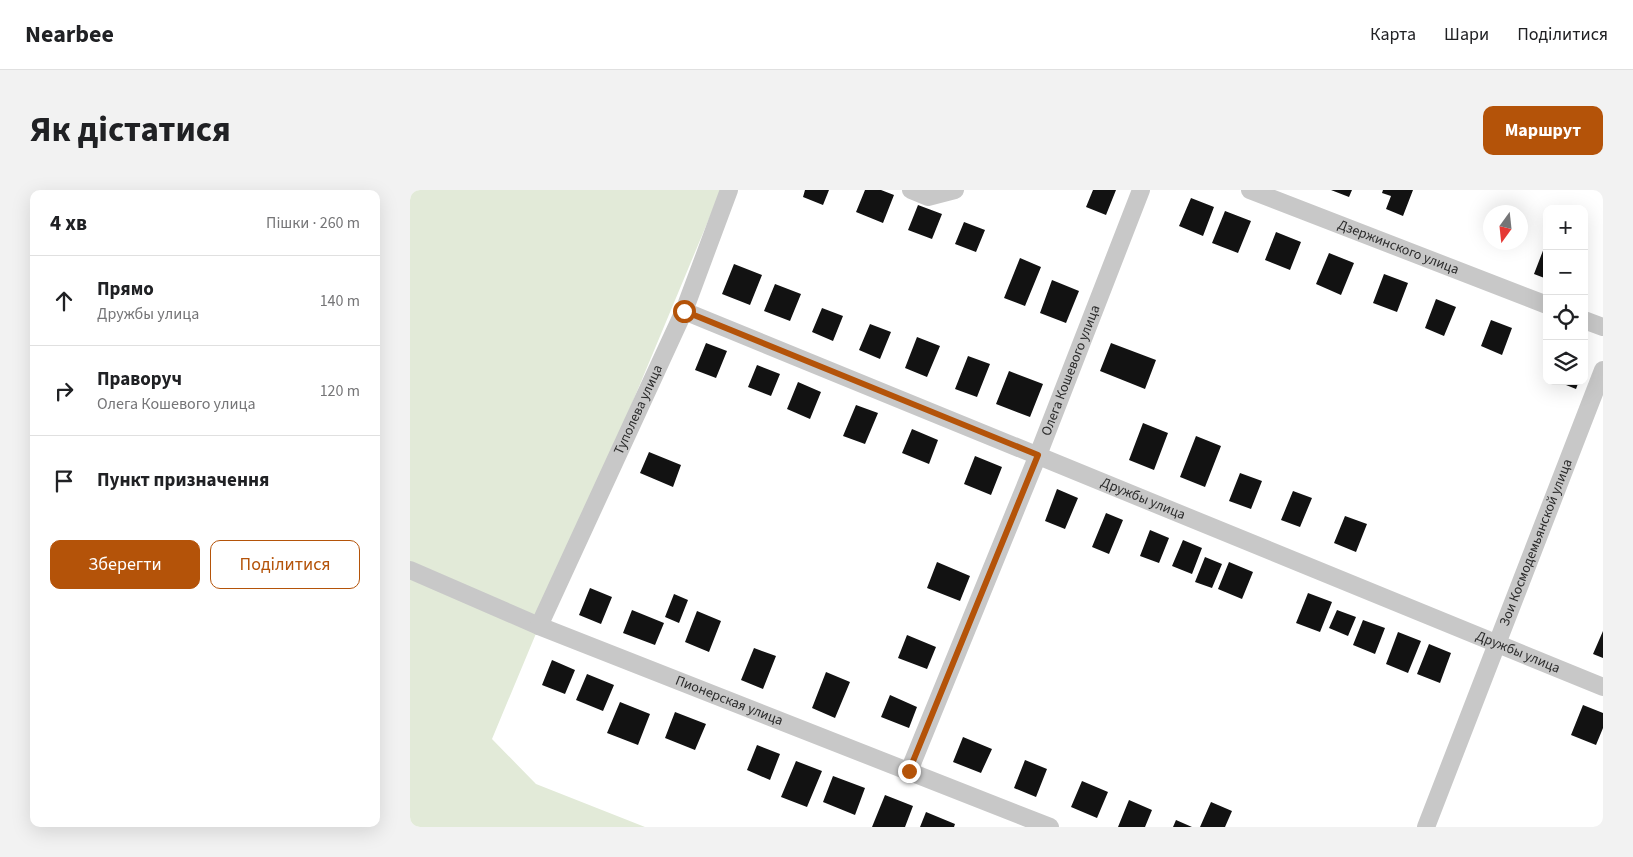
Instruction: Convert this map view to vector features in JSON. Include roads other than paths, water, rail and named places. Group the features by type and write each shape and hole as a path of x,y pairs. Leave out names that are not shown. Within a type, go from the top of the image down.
{"street":[{"name":"Туполева улица","path":"539,626 684,311 729,190"},
{"path":"911,190 928,197 955,190"},
{"name":"Олега Кошевого улица","path":"909,771 1038,455 1141,190"},
{"name":"Дзержинского улица","path":"1250,190 1543,303"},
{"name":"Дружбы улица","path":"684,311 1603,687"},
{"path":"1588,321 1603,327"},
{"name":"Зои Космодемьянской улица","path":"1426,827 1603,370"},
{"name":"Пионерская улица","path":"410,570 539,626 1050,827"}]}
